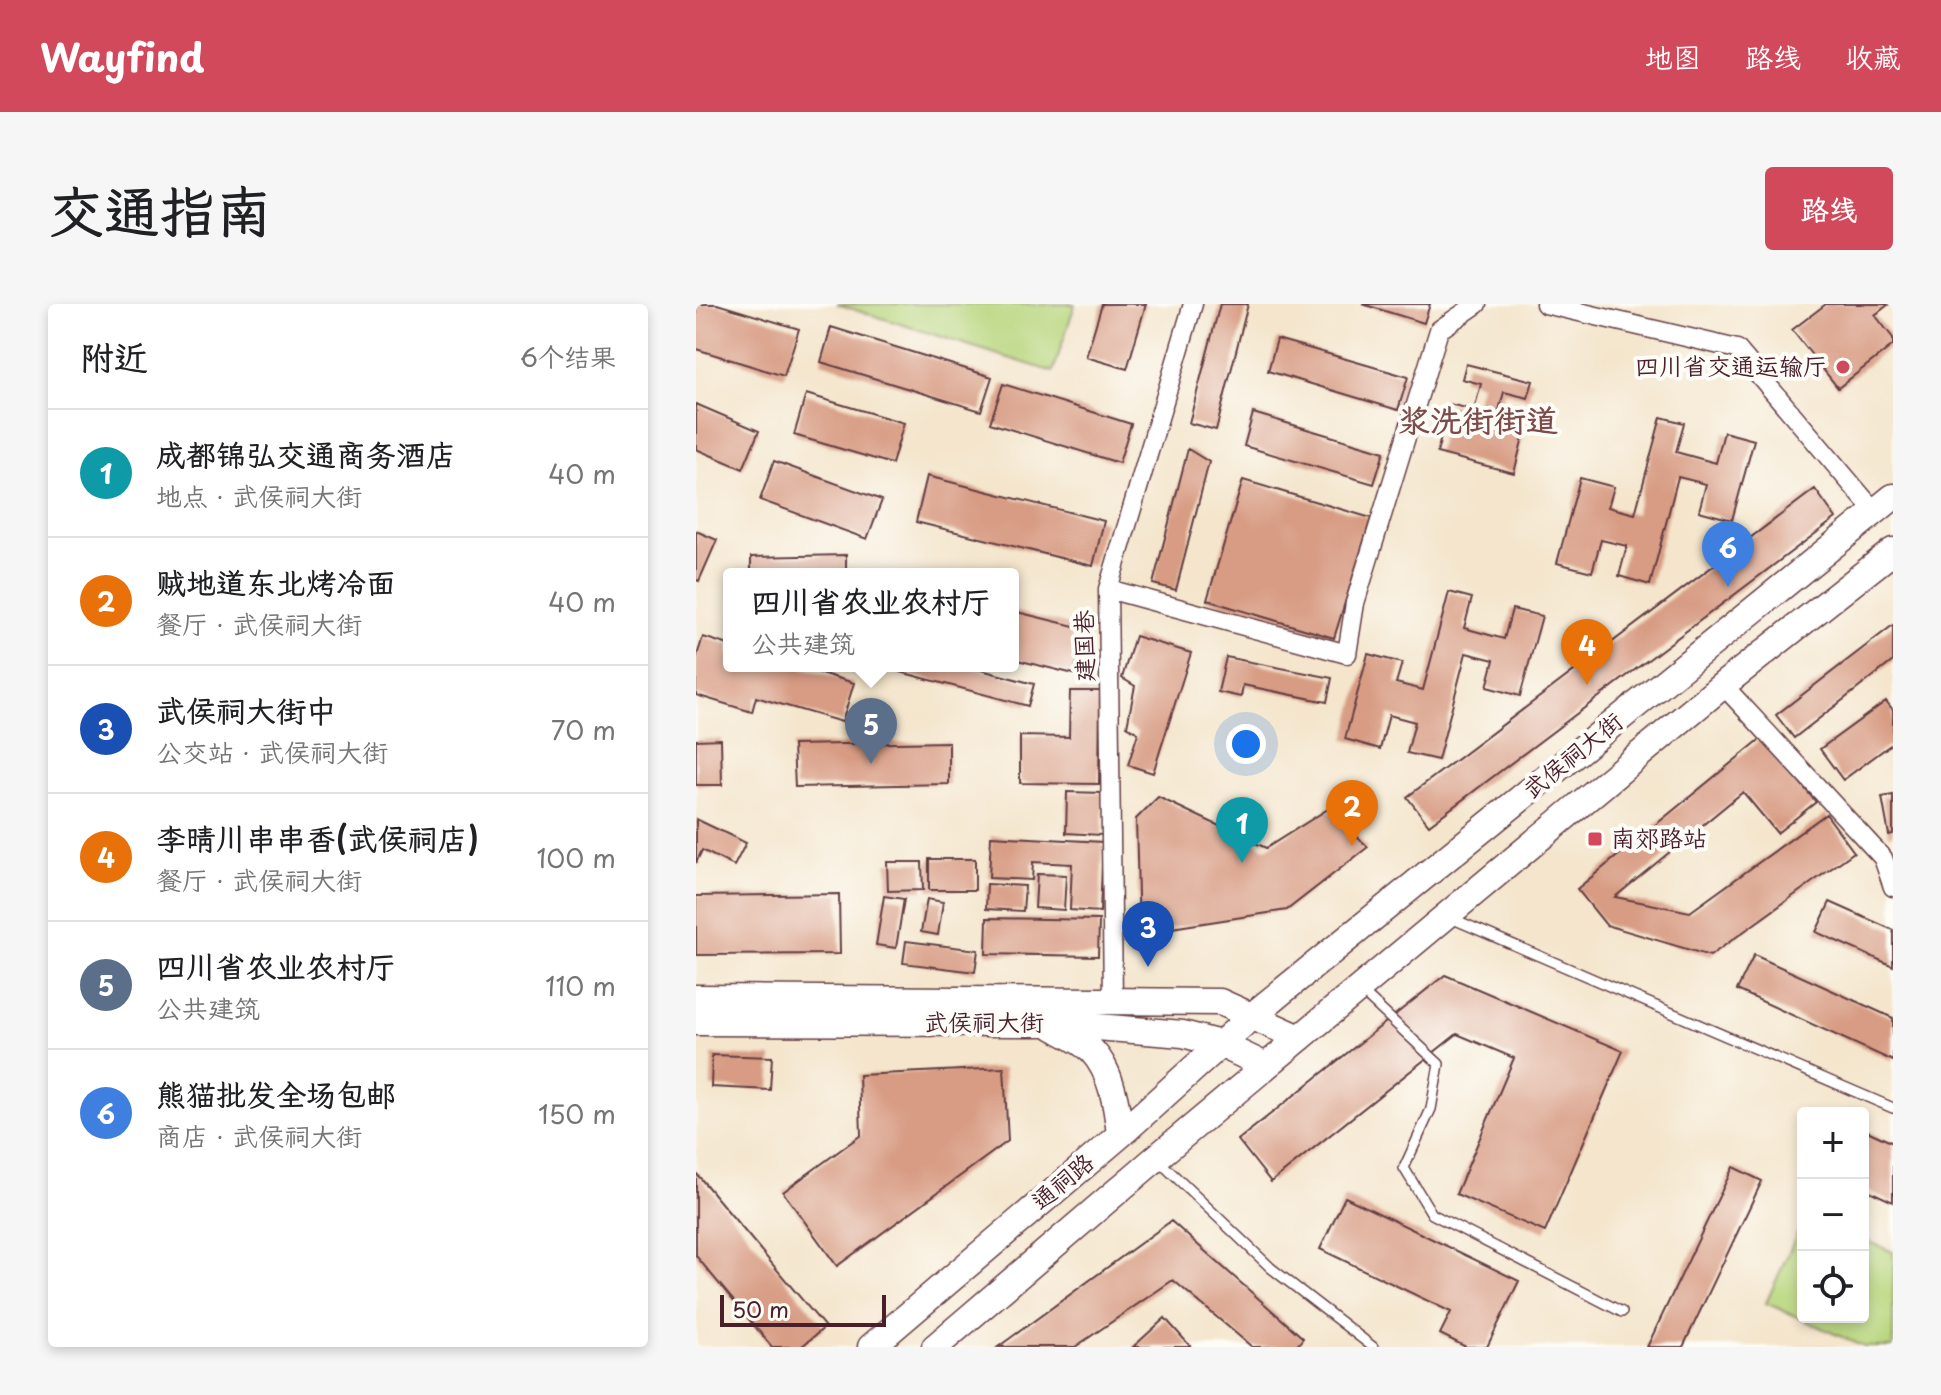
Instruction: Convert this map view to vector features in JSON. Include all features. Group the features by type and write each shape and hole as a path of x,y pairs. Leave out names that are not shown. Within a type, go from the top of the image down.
{"main road":[{"name":"武侯祠大街","path":"1253,1015 1884,505"},
{"name":"武侯祠大街","path":"696,998 1220,1002 1300,1038 1723,685 1893,551"},
{"name":"通祠路","path":"871,1347 1120,1135 1253,1015"},
{"name":"武侯祠大街","path":"696,1022 1047,1023 1183,1034 1220,1044 1266,1066"},
{"path":"1047,1023 1090,1048 1102,1063 1116,1104 1120,1135"},
{"name":"通祠路","path":"935,1347 1300,1038"}],"street":[{"name":"建国巷","path":"1113,1000 1108,589 1193,304"},
{"path":"1108,589 1347,654 1355,603 1439,330 1477,304"},
{"path":"1545,304 1737,349 1884,505"},
{"path":"1723,685 1883,858 1893,887"}],"lane":[{"path":"1446,916 1893,1108"},
{"path":"1359,989 1439,1064 1431,1109 1404,1168 1432,1214 1622,1312"},
{"path":"1156,1158 1271,1268 1373,1347"}],"green space":[{"path":"837,304 1075,304 1053,372"},
{"path":"1797,1234 1797,1317 1766,1303"},
{"path":"1869,1242 1893,1252 1893,1347 1864,1347 1811,1323 1869,1323"}],"building":[{"path":"696,304 717,304 799,329 784,376 696,349"},
{"path":"1102,304 1146,304 1127,369 1086,357"},
{"path":"1220,304 1248,304 1216,430 1189,423"},
{"path":"1362,304 1430,304 1424,323"},
{"name":"四川省交通运输厅","path":"1826,304 1889,304 1875,315 1893,338 1893,345 1838,388 1792,330"},
{"path":"831,327 992,377 981,411 821,362"},
{"path":"1277,339 1408,377 1398,410 1268,371"},
{"path":"1466,364 1533,381 1528,398 1504,392 1498,414 1527,421 1514,473 1437,453 1449,404 1474,410 1481,384 1462,379"},
{"path":"1003,384 1131,424 1119,463 990,423"},
{"path":"806,394 904,423 892,464 794,435"},
{"path":"696,404 759,431 743,469 696,449"},
{"path":"1253,413 1384,452 1374,484 1244,446"},
{"path":"1661,417 1684,423 1676,452 1716,463 1724,432 1754,440 1732,520 1699,511 1706,484 1678,477 1650,585 1619,576 1627,546 1601,540 1592,572 1557,563 1580,478 1614,487 1608,507 1635,514"},
{"path":"1188,449 1209,462 1176,590 1153,584"},
{"path":"774,461 882,500 867,539 760,500"},
{"path":"927,476 1104,521 1093,566 916,522"},
{"path":"1243,480 1371,518 1334,638 1207,600"},
{"path":"1815,489 1836,518 1429,825 1407,797"},
{"path":"696,531 717,540 699,581 696,580"},
{"path":"846,555 846,568 751,568 751,557"},
{"path":"1449,592 1472,598 1464,628 1504,639 1512,609 1542,616 1520,696 1487,687 1494,660 1466,653 1438,760 1407,753 1415,722 1389,715 1380,749 1345,739 1368,654 1402,663 1396,683 1423,690"},
{"path":"1019,612 1086,629 1074,674 1019,660"},
{"path":"1893,625 1893,661 1794,738 1776,715"},
{"path":"1135,636 1191,653 1153,773 1128,765 1138,733 1127,726 1135,686 1122,678"},
{"path":"703,637 723,643 723,672 817,672 854,683 842,722 756,697 752,712 696,695 696,659"},
{"path":"1226,657 1332,678 1327,702 1243,685 1241,697 1218,692"},
{"path":"900,672 989,672 1034,684 1028,706"},
{"path":"1070,691 1100,691 1099,784 1020,783 1020,736 1069,737"},
{"path":"1886,701 1893,710 1893,743 1843,780 1820,749"},
{"path":"1763,737 1816,802 1777,833 1743,792 1615,897 1690,912 1826,814 1854,852 1710,956 1606,925 1577,889"},
{"path":"721,739 722,785 696,785 696,740"},
{"path":"949,742 949,784 795,787 793,745"},
{"path":"1067,792 1104,793 1102,835 1066,833"},
{"path":"1893,795 1893,834 1889,835 1882,797"},
{"path":"1158,797 1266,848 1328,809 1368,847 1287,910 1139,933 1136,819"},
{"path":"696,819 746,843 734,866 702,850 696,863"},
{"path":"991,836 1103,842 1100,912 1070,910 1072,864 1033,862 1032,880 989,878"},
{"path":"929,859 975,859 975,890 929,890"},
{"path":"887,862 922,862 923,890 888,891"},
{"path":"1037,874 1066,875 1064,910 1035,908"},
{"path":"987,884 1025,886 1023,911 986,909"},
{"path":"839,894 840,954 696,955 696,896"},
{"path":"884,896 904,899 896,948 876,945"},
{"path":"927,899 943,902 938,935 921,932"},
{"path":"1830,902 1893,930 1893,966 1816,932"},
{"path":"987,918 1099,920 1098,956 986,954"},
{"path":"906,941 978,950 975,972 903,963"},
{"path":"1754,955 1893,1018 1893,1061 1737,990"},
{"path":"1445,975 1623,1051 1545,1232 1456,1194 1514,1058 1457,1034 1271,1182 1238,1140"},
{"path":"712,1055 772,1057 770,1090 711,1087"},
{"path":"1004,1068 1008,1141 837,1266 783,1192 861,1135 859,1075"},
{"path":"1869,1132 1893,1143 1893,1202 1869,1191"},
{"path":"1733,1167 1762,1181 1683,1347 1647,1347"},
{"path":"696,1173 825,1327 801,1347 772,1347 696,1256"},
{"path":"1345,1197 1519,1281 1487,1347 1466,1347 1440,1334 1451,1312 1320,1249"},
{"path":"1171,1221 1303,1338 1296,1347 1252,1347 1173,1280 1075,1347 998,1347"},
{"path":"1165,1318 1191,1347 1133,1347"}],"place":[{"name":"四川省交通运输厅","path":"1843,367"},
{"name":"熊猫批发全场包邮","path":"1728,587"},
{"name":"李晴川串串香(武侯祠店)","path":"1587,685"},
{"name":"四川省农业农村厅","path":"871,764"},
{"name":"南郊路站","path":"1595,839"},
{"name":"贼地道东北烤冷面","path":"1352,846"},
{"name":"成都锦弘交通商务酒店","path":"1242,863"},
{"name":"武侯祠大街中","path":"1148,967"}],"district":[{"name":"浆洗街街道","path":"1478,421"}]}
